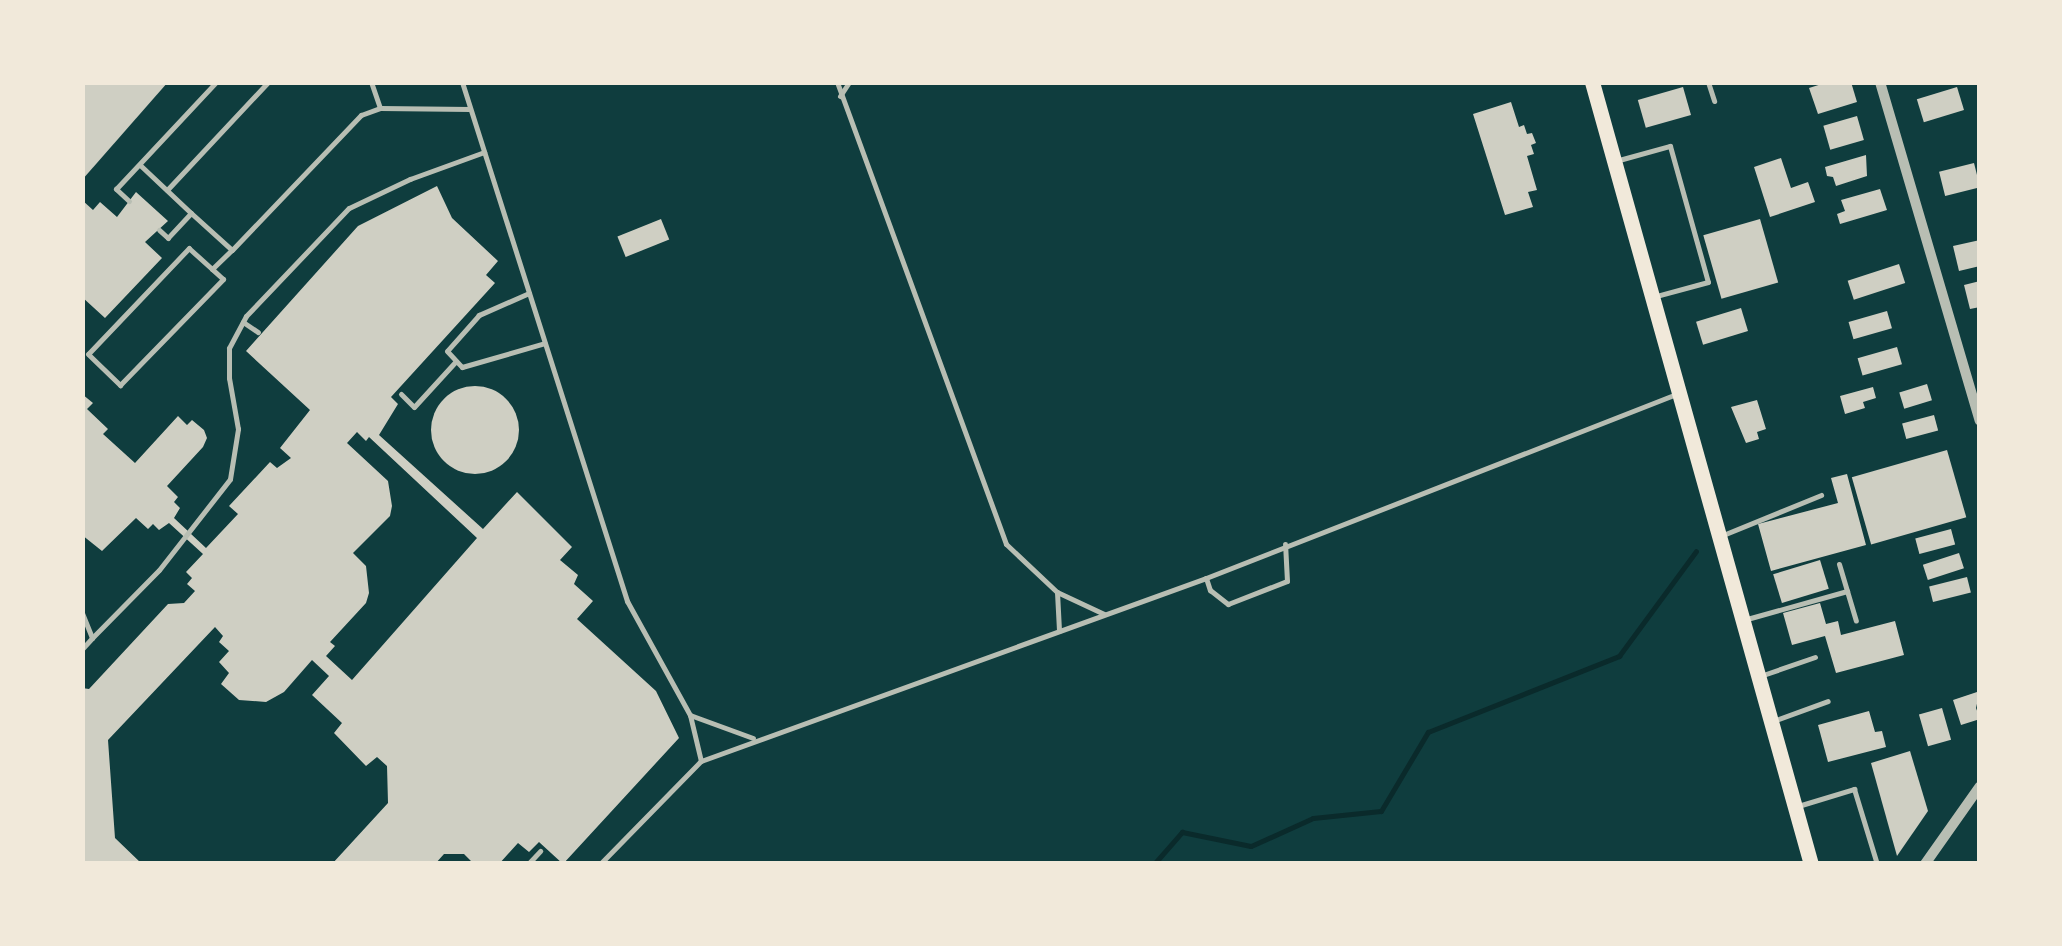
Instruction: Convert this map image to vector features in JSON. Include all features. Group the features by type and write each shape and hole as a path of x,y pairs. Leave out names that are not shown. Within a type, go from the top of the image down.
{"main road":[{"path":"1593,83 1811,864"}],"street":[{"path":"1880,82 1980,421"},
{"path":"1925,864 1978,791"}],"lane":[{"path":"128,201 116,190 216,82"},
{"path":"167,190 268,82"},
{"path":"371,82 380,108"},
{"path":"462,82 627,600 690,714 701,761"},
{"path":"837,82 1006,544 1057,592 1105,615"},
{"path":"840,96 849,82"},
{"path":"1708,82 1714,102"},
{"path":"212,269 361,115 380,108 470,109"},
{"path":"1614,162 1670,146 1708,282 1653,297"},
{"path":"82,649 159,570 230,479 238,429 229,378 229,348 243,322 279,277 349,208 410,179 484,152"},
{"path":"140,165 232,250"},
{"path":"159,230 168,238 191,212"},
{"path":"189,248 212,269 223,279 120,385 88,354 189,248"},
{"path":"529,293 480,314 446,351 462,368 545,342"},
{"path":"243,322 258,332"},
{"path":"401,394 414,407 456,362"},
{"path":"600,864 701,761 1206,578 1284,544 1681,392"},
{"path":"1721,536 1820,495"},
{"path":"1206,578 1210,590 1228,604 1287,581 1284,544"},
{"path":"1839,564 1856,622"},
{"path":"1744,620 1847,590"},
{"path":"1057,592 1059,632"},
{"path":"82,614 92,638"},
{"path":"1760,676 1815,658"},
{"path":"1773,721 1828,700"},
{"path":"690,714 756,739"},
{"path":"1795,807 1854,789 1877,864"},
{"path":"528,864 540,851"}],"building":[{"path":"82,82 168,82 82,180"},
{"path":"1828,82 1851,82 1857,102 1818,114 1809,88"},
{"path":"1683,87 1691,115 1646,128 1638,100"},
{"path":"1957,87 1964,110 1924,122 1917,99"},
{"path":"1511,102 1519,127 1524,125 1536,143 1531,145 1534,154 1527,156 1537,190 1528,192 1533,207 1505,215 1473,114"},
{"path":"1857,116 1864,140 1830,150 1823,126"},
{"path":"1866,155 1867,176 1836,186 1833,177 1827,176 1825,167"},
{"path":"1781,158 1791,188 1808,182 1815,202 1770,217 1754,167"},
{"path":"1974,163 1980,187 1945,196 1939,172"},
{"path":"437,186 452,218 498,261 486,275 495,283 391,397 398,404 379,435 483,529 517,492 572,547 560,560 578,575 574,584 593,601 577,619 656,691 679,738 563,864 539,842 529,852 518,843 499,864 474,864 464,854 444,854 435,864 332,864 388,803 387,766 377,757 366,766 334,733 342,723 312,695 329,676 312,660 284,692 266,702 239,700 221,684 229,673 219,662 229,651 219,642 223,636 215,627 108,740 115,838 142,864 82,864 82,688 89,689 168,604 184,603 195,591 187,584 192,578 186,572 203,554 169,523 159,530 153,524 148,529 136,518 102,551 82,535 82,394 93,403 87,409 108,429 103,434 135,463 178,416 187,425 192,420 204,430 207,438 203,447 167,486 178,497 174,502 180,508 174,518 206,548 238,514 229,506 270,462 277,468 291,458 280,448 310,410 246,351 358,226","holes":["357,432 366,441 369,437 477,538 352,680 326,656 335,646 330,642 366,603 369,593 366,566 353,553 390,516 392,506 388,481 347,443"]},
{"path":"1880,189 1887,210 1840,224 1837,214 1845,211 1841,200"},
{"path":"136,192 168,221 145,242 162,258 105,318 82,297 82,200 93,210 100,202 117,217"},
{"path":"661,219 669,239 626,257 617,237"},
{"path":"1760,219 1778,282 1721,299 1703,235"},
{"path":"1980,240 1980,266 1959,271 1953,246"},
{"path":"1899,264 1905,283 1854,300 1848,281"},
{"path":"1980,281 1980,307 1970,309 1964,285"},
{"path":"1741,308 1748,331 1703,345 1696,322"},
{"path":"1887,311 1892,328 1854,339 1849,322"},
{"path":"1897,347 1902,364 1863,376 1858,358"},
{"path":"1927,384 1932,400 1904,409 1899,392"},
{"path":"475,386 506,399 519,430 506,461 475,474 444,461 431,430 444,399"},
{"path":"1873,387 1876,398 1863,402 1865,408 1845,414 1840,396"},
{"path":"1757,400 1766,429 1757,432 1759,439 1746,443 1731,407"},
{"path":"1934,415 1938,430 1906,439 1902,424"},
{"path":"1947,450 1966,517 1871,545 1852,477"},
{"path":"1847,474 1866,545 1771,571 1758,524 1838,503 1831,478"},
{"path":"1951,529 1955,544 1919,554 1915,539"},
{"path":"1959,553 1964,568 1928,580 1923,565"},
{"path":"1820,560 1829,589 1782,603 1773,574"},
{"path":"1967,577 1971,593 1933,602 1929,586"},
{"path":"1820,603 1826,624 1838,621 1841,635 1895,621 1904,655 1836,673 1825,636 1792,645 1783,613"},
{"path":"1980,691 1976,708 1980,719 1961,725 1953,700"},
{"path":"1942,708 1951,740 1928,746 1919,715"},
{"path":"1869,711 1875,732 1882,731 1886,747 1828,762 1818,725"},
{"path":"1910,751 1928,811 1897,856 1871,763"}],"waterway":[{"path":"1154,864 1182,832 1251,846 1313,818 1381,811 1428,732 1619,656 1696,551"}]}
